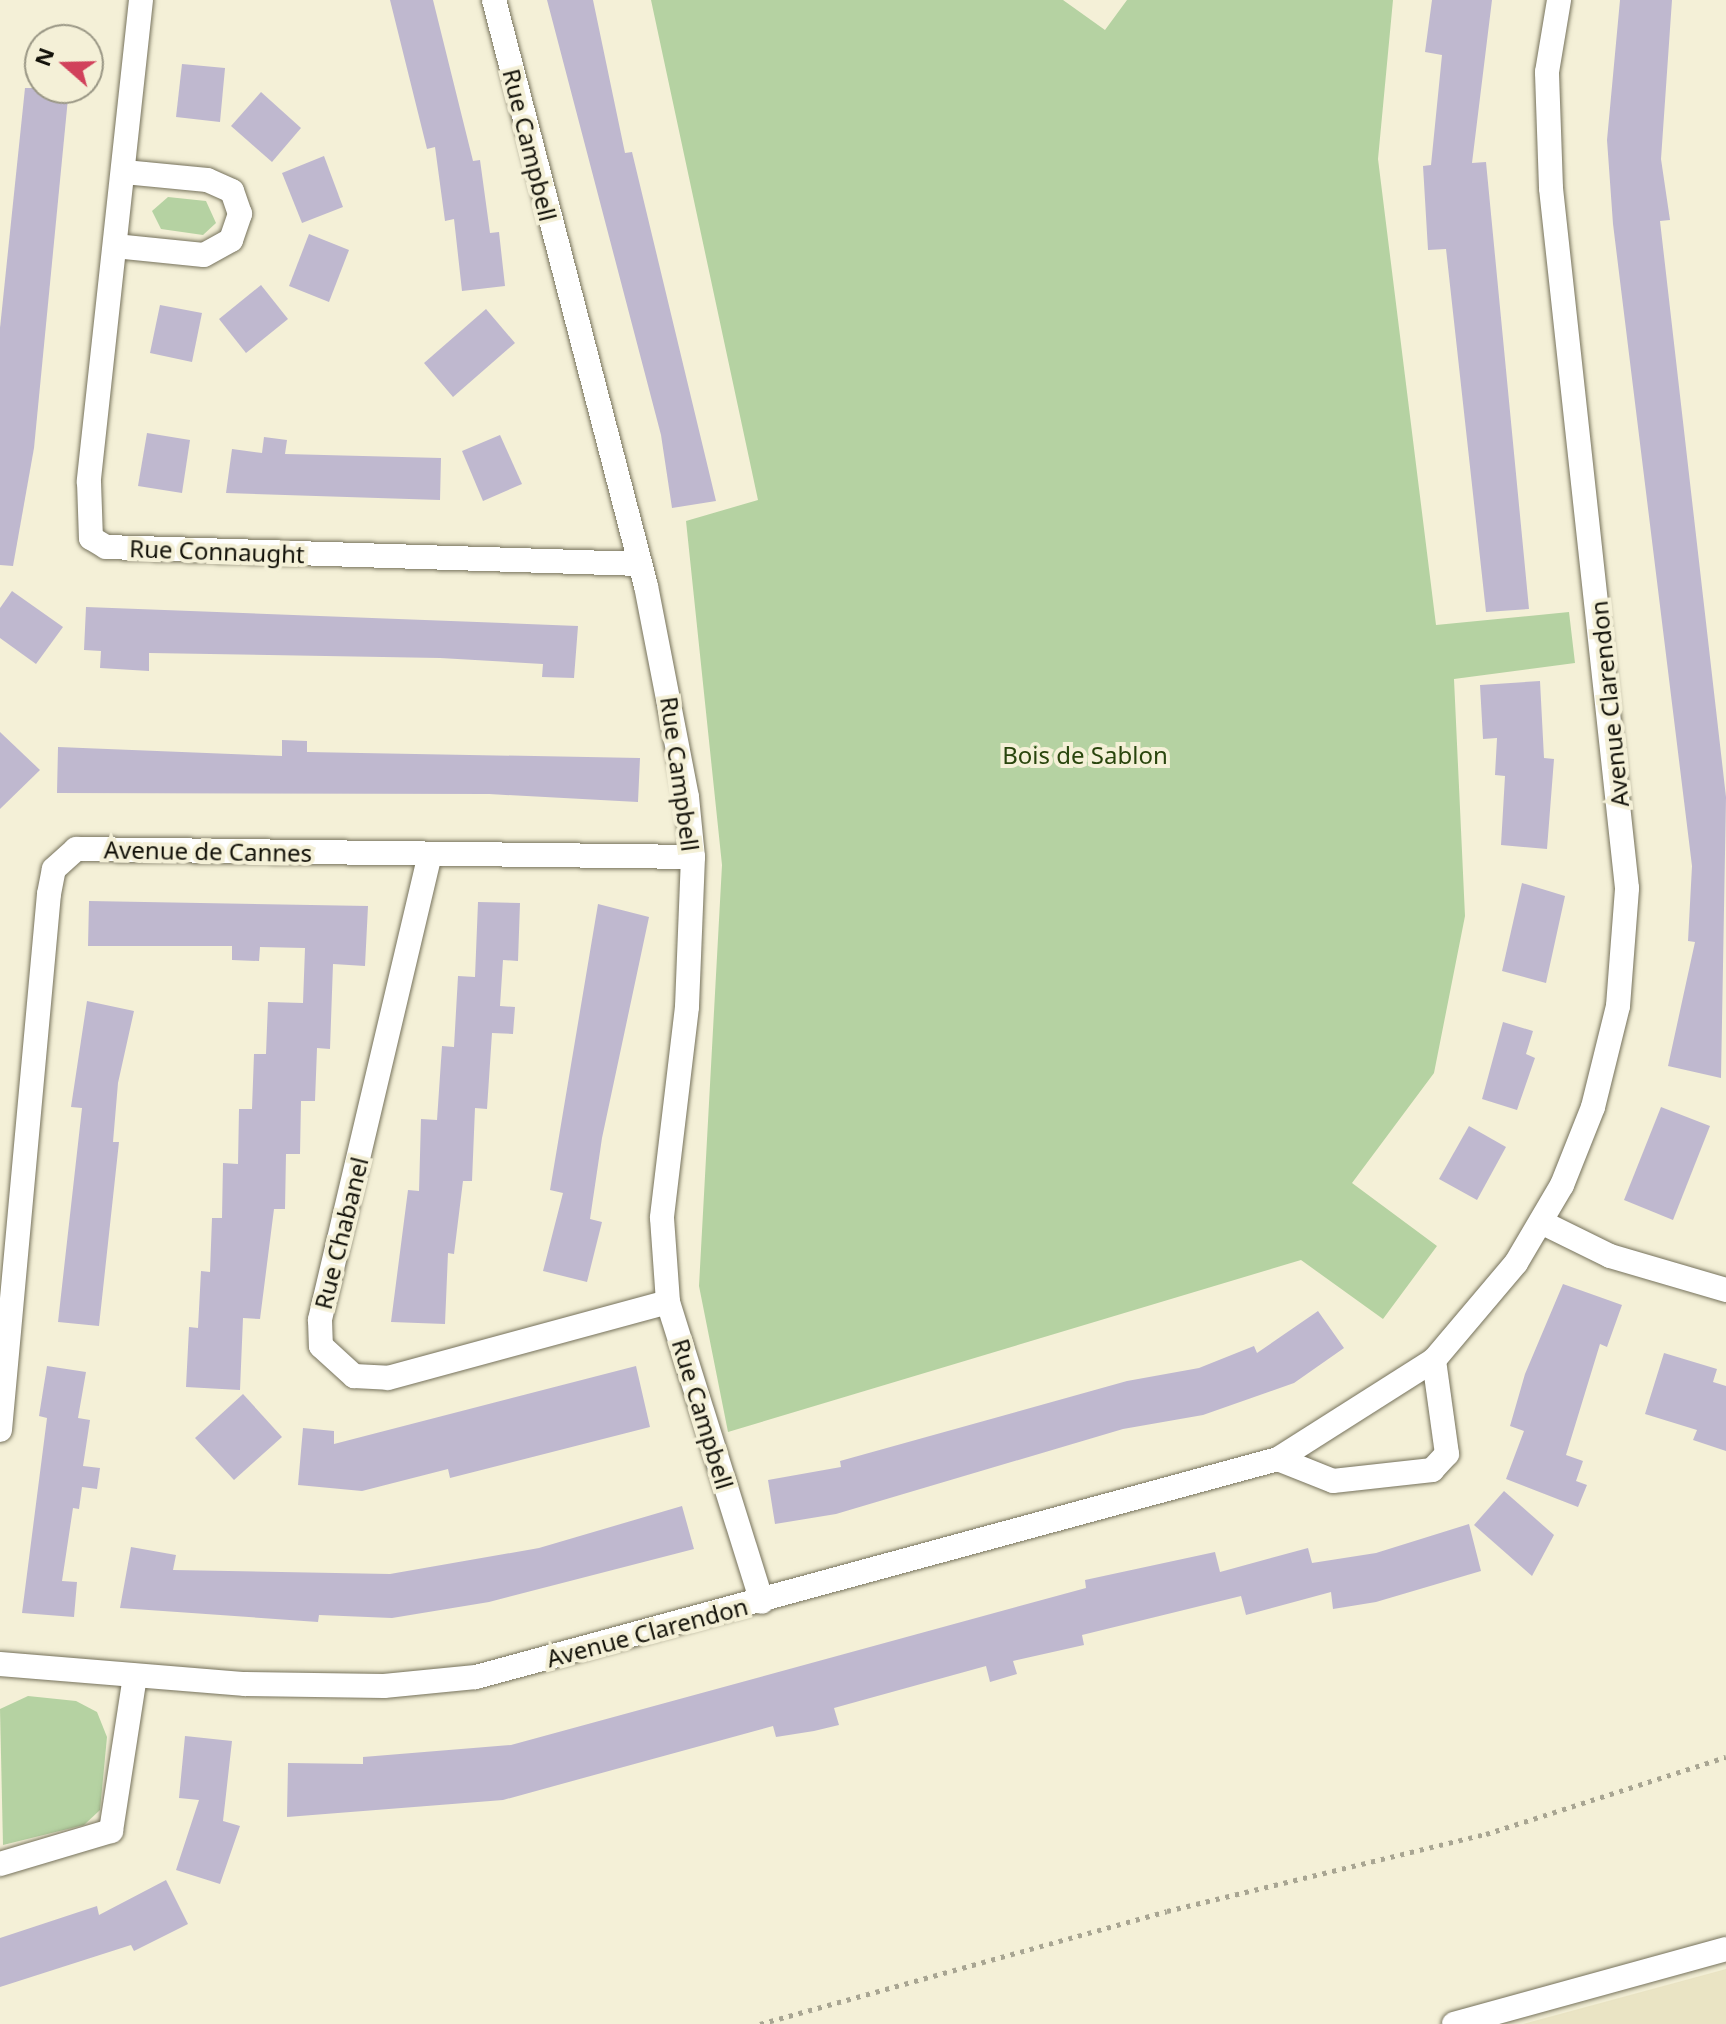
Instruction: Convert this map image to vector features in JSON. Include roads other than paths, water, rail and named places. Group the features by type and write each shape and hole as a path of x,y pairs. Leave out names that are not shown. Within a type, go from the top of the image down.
{"street":[{"name":"Rue Connaught","path":"141,0 89,482 91,538 106,547 640,564"},
{"name":"Rue Campbell","path":"494,0 640,564 693,857 687,1007 662,1218 668,1302 762,1602"},
{"name":"Avenue Clarendon","path":"0,1664 135,1676 384,1686 476,1677 762,1602 1278,1459 1434,1360 1541,1222 1593,1107 1618,1006 1627,888 1551,188 1547,72 1559,0"},
{"path":"115,246 204,255 231,240 240,214 232,191 207,180 124,172"},
{"name":"Avenue de Cannes","path":"0,1430 54,869 76,849 693,857"},
{"name":"Rue Chabanel","path":"430,854 320,1320 321,1346 354,1376 388,1378 668,1302"},
{"path":"1541,1222 1610,1256 1726,1290"},
{"path":"1278,1459 1333,1481 1432,1470 1447,1454 1434,1360"},
{"path":"0,1864 111,1831 135,1676"},
{"path":"1454,2024 1726,1949"}],"park label":[{"name":"Bois de Sablon","path":"1085,755"}]}
